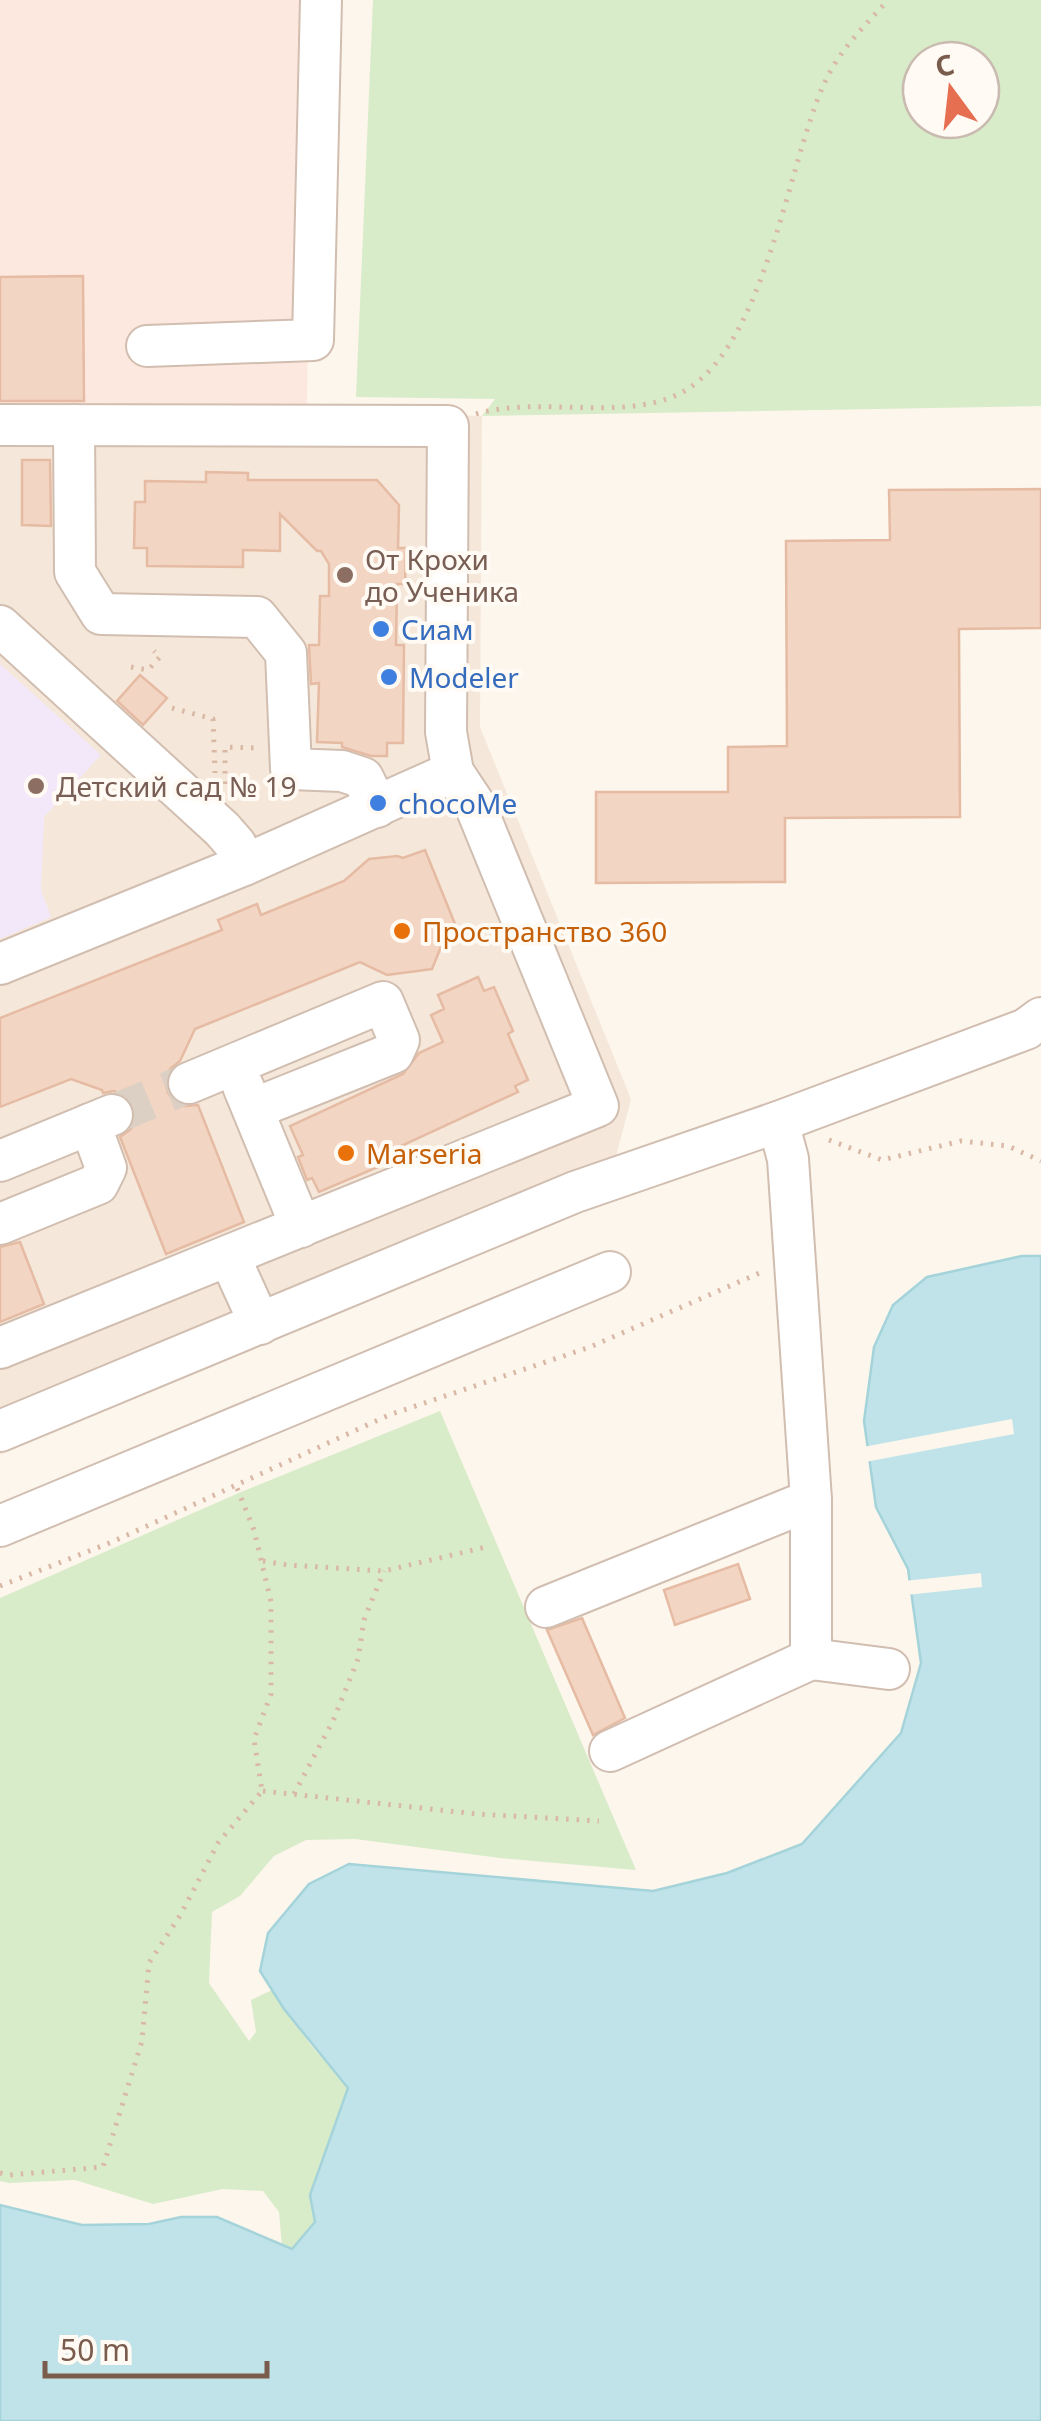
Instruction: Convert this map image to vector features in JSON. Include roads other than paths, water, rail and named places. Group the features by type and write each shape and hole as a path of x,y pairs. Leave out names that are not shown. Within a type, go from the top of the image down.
{"lane":[{"path":"146,346 314,340 321,0"},
{"path":"0,425 448,426 446,732 453,772 475,805 598,1106 0,1348"},
{"path":"74,425 74,572 101,614 258,617 286,653 291,769 342,771 364,778 377,806"},
{"path":"0,626 222,828 236,845 244,864"},
{"path":"0,964 244,864 453,772"},
{"path":"189,1083 383,1002 399,1040 393,1053 253,1108"},
{"path":"0,1431 575,1192 778,1122 1026,1029 1041,1018"},
{"path":"234,1064 302,1226"},
{"path":"0,1224 98,1184 106,1168 100,1119 2,1154"},
{"path":"778,1122 788,1159 810,1500 811,1659"},
{"path":"230,1256 260,1324"},
{"path":"0,1526 610,1272"},
{"path":"546,1608 810,1500"},
{"path":"610,1750 811,1659 889,1669"}],"water":[{"path":"1022,1256 1041,1256 1041,2421 0,2421 0,2205 82,2225 217,2217 292,2249 315,2222 310,2195 348,2088 284,2009 260,1971 268,1933 309,1884 349,1864 653,1891 727,1873 802,1844 901,1733 921,1663 908,1569 876,1507 864,1421 874,1347 893,1305 927,1277"}],"tunnel":[{"path":"112,1115 189,1083"}],"place":[{"name":"От Крохи до Ученика","path":"345,575"},
{"name":"Сиам","path":"381,629"},
{"name":"Modeler","path":"389,677"},
{"name":"Детский сад № 19","path":"36,786"},
{"name":"chocoMe","path":"378,803"},
{"name":"Пространство 360","path":"402,931"},
{"name":"Marseria","path":"346,1153"}]}
